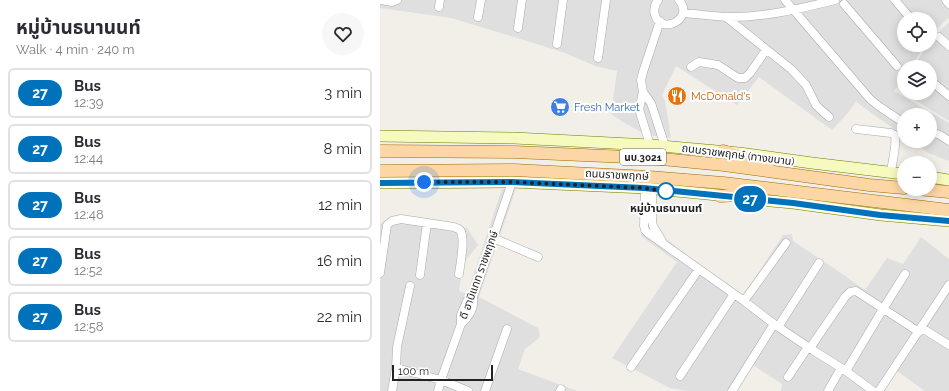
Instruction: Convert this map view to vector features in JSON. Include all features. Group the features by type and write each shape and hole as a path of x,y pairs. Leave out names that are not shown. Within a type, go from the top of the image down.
{"main road":[{"name":"ถนนราชพฤกษ์ (ทางขนาน)","path":"381,136 514,138 665,146 739,153 812,164 897,173"},
{"name":"ถนนราชพฤกษ์","path":"380,151 514,152 651,158 724,165 869,185 897,187"},
{"path":"723,152 802,176"},
{"name":"ถนนราชพฤกษ์","path":"380,171 514,170 650,176 723,183 949,210"},
{"path":"937,175 949,174"},
{"path":"937,177 949,180"},
{"path":"380,183 512,182 648,189 793,203 880,215 949,221"},
{"path":"937,191 949,192"},
{"path":"720,196 800,192"},
{"path":"880,215 931,226 949,228"}],"street":[{"path":"380,0 392,2 397,0"},
{"path":"478,17 481,0"},
{"path":"518,28 522,0"},
{"path":"557,44 563,0"},
{"path":"598,58 606,0"},
{"path":"658,0 655,5 656,17 660,21 667,24 678,21 683,13 683,8 679,0"},
{"path":"786,0 870,99 897,118"},
{"path":"683,13 726,17 748,16 794,10 835,0 839,5 846,2 897,66"},
{"path":"895,0 905,12"},
{"path":"946,0 949,4"},
{"path":"726,17 791,69 806,85 816,105 829,117"},
{"path":"650,145 639,109 643,92 641,80 660,21"},
{"path":"939,37 949,46"},
{"path":"692,67 699,62 718,65 738,78 744,78 750,74 766,50"},
{"path":"937,86 949,96"},
{"path":"643,92 651,104 665,146"},
{"path":"856,129 895,134 896,138 891,172"},
{"path":"937,134 949,141"},
{"name":"ดี ฮาบิแทท ราชพฤกษ์","path":"438,391 461,324 461,316 467,301 473,297 512,182"},
{"path":"648,189 653,226 663,243 809,348 879,391 949,285"},
{"path":"380,274 387,225 392,221 401,219 454,227 460,230 463,244 459,274"},
{"path":"420,275 427,222"},
{"path":"493,238 538,257"},
{"path":"744,301 786,244"},
{"path":"732,391 820,263"},
{"path":"631,367 699,269"},
{"path":"828,391 844,370 905,274"},
{"path":"392,391 396,368 397,347 410,286"},
{"path":"788,377 850,292 856,291 863,294 883,309 949,345"},
{"path":"680,376 734,294"},
{"path":"485,391 507,329"},
{"path":"396,368 441,380 468,391"}],"shaded area":[{"path":"380,0 949,0 949,18 937,28 937,12 897,12 897,52 921,52 915,60 897,60 897,86 894,91 897,93 897,100 909,100 923,108 897,108 897,131 856,102 832,130 759,77 737,105 676,66 662,95 665,101 671,138 647,135 611,114 617,71 595,66 565,53 451,18 380,8"},
{"path":"949,22 949,121 937,114 937,108 928,108 915,100 937,100 937,60 918,60 923,52 937,52 937,35"},
{"path":"937,116 949,123 949,161 928,153 921,148 937,148"},
{"path":"502,189 516,189 479,297 538,328 540,335 538,339 525,349 518,369 577,391 380,391 380,224 391,217 467,228 478,245 463,263 459,291 467,294"},
{"name":"หมู่บ้านธนานนท์","path":"642,199 651,226 700,266 743,296 783,235 792,234 793,241 865,290 887,258 903,264 921,237 949,259 949,391 925,391 897,371 884,391 781,391 782,384 753,365 732,391 686,391 670,388 612,358 677,262 641,236"}],"bus line":[{"name":"27","path":"380,183 512,182 644,188 793,203 880,215 949,221"}],"place":[{"name":"McDonald's","path":"677,96"},
{"name":"Fresh Market","path":"560,107"},
{"name":"หมู่บ้านธนานนท์","path":"666,191"}],"route":[{"path":"424,182 512,182 644,188 666,191"}]}
